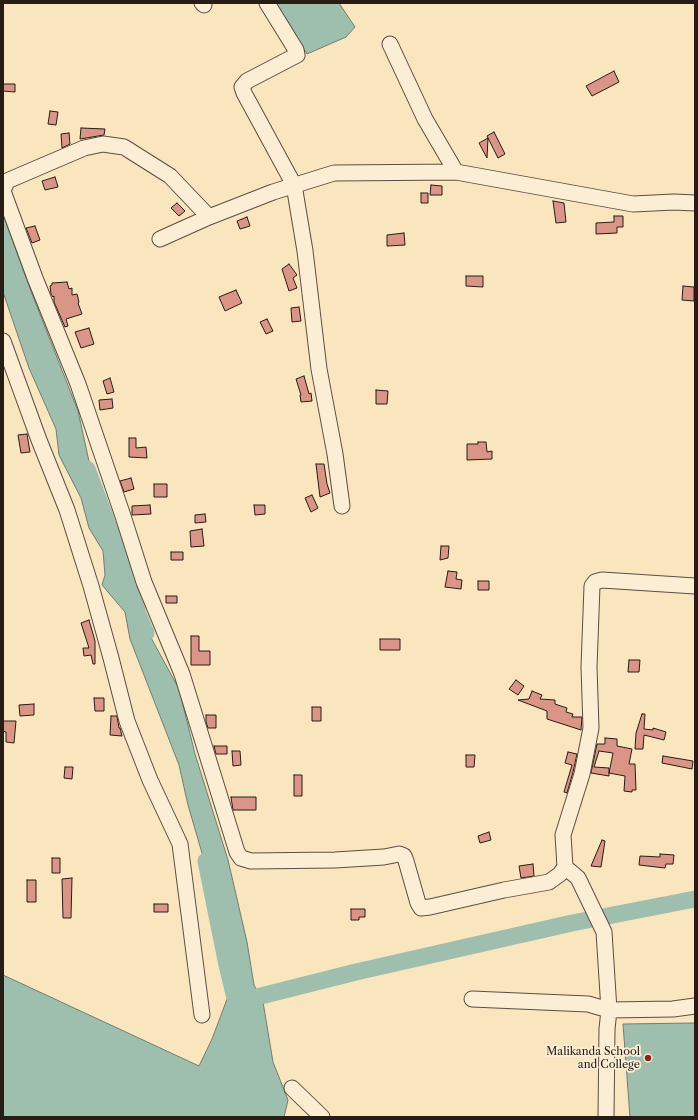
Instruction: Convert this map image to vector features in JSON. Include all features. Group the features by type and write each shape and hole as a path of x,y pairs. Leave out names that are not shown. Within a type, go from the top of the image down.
{"street":[{"path":"267,3 296,50 297,55 247,81 242,87 294,185 305,251 319,369 335,454 342,506"},
{"path":"390,44 424,119 456,172"},
{"path":"210,217 170,176 124,146 103,144 84,148 6,181 3,191 78,384 144,582 182,674 237,852 241,858 251,861 335,860 384,857 399,854 404,856 418,903 421,908 504,890 550,882 560,874 564,867 563,835 582,774 591,728 589,667 592,586 595,582 602,580 695,586"},
{"path":"160,238 294,185 334,173 456,172 486,176 633,204 674,202 695,203"},
{"path":"3,341 39,440 67,510 91,586 127,721 150,780 180,844 202,1015"},
{"path":"564,867 578,878 604,932 609,1010 607,1029 606,1117"},
{"path":"472,999 588,1004 609,1010 673,1009 695,1006"},
{"path":"292,1088 322,1117"}],"shaded area":[{"path":"273,3 339,3 355,27 346,37 307,54"},
{"path":"3,214 32,294 78,411 95,489 124,567 138,614 179,689 195,754 228,860 247,942 254,985 263,1002 273,1062 288,1100 284,1117 3,1117 3,975 199,1066 212,1039 232,986 229,958 219,926 211,884 188,805 179,765 130,639 125,612 102,585 105,575 103,551 89,528 81,498 59,455 56,429 29,368 3,292"},
{"path":"695,1023 695,1117 630,1117 623,1024"}],"building":[{"path":"614,71 619,82 592,96 586,86"},
{"path":"3,84 15,84 15,92 3,91"},
{"path":"50,111 58,112 56,125 48,124"},
{"path":"81,128 105,129 104,135 80,139"},
{"path":"494,132 505,154 498,158 487,136"},
{"path":"69,133 70,144 62,148 61,134"},
{"path":"488,138 487,158 479,143"},
{"path":"55,177 58,187 45,190 42,181"},
{"path":"431,185 442,186 442,195 430,195"},
{"path":"421,193 428,193 428,203 421,203"},
{"path":"553,201 564,203 566,222 556,223"},
{"path":"177,203 185,211 179,216 171,208"},
{"path":"614,216 623,216 623,227 617,227 617,233 596,234 596,223 614,222"},
{"path":"247,217 250,226 240,229 237,221"},
{"path":"35,226 40,240 32,243 26,228"},
{"path":"404,233 405,245 387,246 387,235"},
{"path":"289,264 297,275 293,278 297,288 289,291 282,269"},
{"path":"466,276 483,276 483,287 466,286"},
{"path":"67,282 69,289 72,288 72,295 77,294 78,303 82,314 66,319 68,326 65,327 54,302 54,296 53,297 51,294 50,286 52,283"},
{"path":"683,286 694,287 694,301 682,300"},
{"path":"236,290 242,303 225,311 219,297"},
{"path":"299,307 301,321 292,322 291,308"},
{"path":"267,319 273,331 266,334 260,322"},
{"path":"89,328 94,344 81,348 75,332"},
{"path":"304,376 309,394 311,393 312,401 301,402 301,395 296,379"},
{"path":"110,378 114,392 107,394 103,381"},
{"path":"376,390 388,391 387,404 376,404"},
{"path":"112,399 113,408 100,410 99,400"},
{"path":"27,434 30,452 21,453 18,435"},
{"path":"129,438 136,438 136,448 146,447 147,458 129,457"},
{"path":"478,442 486,442 487,452 492,451 492,459 467,460 467,444 478,444"},
{"path":"316,464 324,464 330,493 320,497"},
{"path":"131,478 134,489 124,492 120,481"},
{"path":"154,484 167,484 167,497 154,497"},
{"path":"312,495 318,508 311,512 305,498"},
{"path":"150,505 151,514 132,515 132,506"},
{"path":"254,505 265,505 265,514 255,515"},
{"path":"205,514 206,522 195,523 195,515"},
{"path":"202,529 204,546 191,547 190,531"},
{"path":"441,546 449,546 448,558 440,560"},
{"path":"171,552 183,552 183,560 171,560"},
{"path":"448,571 457,572 456,579 462,580 461,589 445,587"},
{"path":"478,581 489,581 489,590 478,590"},
{"path":"166,596 177,596 177,603 166,603"},
{"path":"89,620 95,641 95,664 93,664 91,655 84,656 83,648 89,648 81,623"},
{"path":"191,636 199,636 199,651 210,651 210,665 191,665"},
{"path":"380,639 400,639 400,650 380,650"},
{"path":"629,660 640,660 639,672 628,672"},
{"path":"516,680 524,686 518,695 509,689"},
{"path":"532,691 542,695 540,699 555,700 555,704 567,708 566,712 573,714 572,717 582,717 581,730 547,719 547,711 518,700 529,699"},
{"path":"94,698 104,698 104,711 95,711"},
{"path":"34,704 34,715 20,716 19,705"},
{"path":"312,707 321,707 321,721 312,721"},
{"path":"642,714 645,714 644,729 653,730 653,728 666,732 664,740 644,735 643,749 635,749 636,733"},
{"path":"206,715 216,715 216,728 208,728"},
{"path":"111,716 117,716 122,736 110,735"},
{"path":"3,721 16,721 14,743 6,742 6,732 3,731"},
{"path":"605,738 617,739 617,746 632,749 629,764 635,764 636,790 632,790 632,792 624,791 625,776 609,773 609,776 591,773 597,744 605,744","holes":["599,751 613,753 609,773 609,768 594,767"]},
{"path":"214,746 227,746 227,754 216,754"},
{"path":"232,751 240,751 241,765 233,766"},
{"path":"568,752 577,754 567,793 564,792 572,765 565,763"},
{"path":"466,755 475,755 474,767 466,767"},
{"path":"663,756 693,761 692,769 662,763"},
{"path":"65,767 73,767 72,779 64,778"},
{"path":"294,775 302,775 302,796 294,796"},
{"path":"231,797 256,797 256,810 233,810"},
{"path":"489,832 491,840 480,843 478,836"},
{"path":"602,840 605,841 601,867 591,866"},
{"path":"660,854 674,855 673,864 666,864 665,868 639,865 640,856 660,857"},
{"path":"52,858 60,858 60,873 52,873"},
{"path":"533,864 534,876 521,878 519,866"},
{"path":"72,878 71,918 63,918 62,879"},
{"path":"27,880 36,880 36,902 27,902"},
{"path":"154,904 168,904 168,912 154,912"},
{"path":"351,909 365,909 365,917 359,917 359,920 351,920"}],"waterway":[{"path":"87,469 124,567 138,614 146,633"},
{"path":"206,861 236,1002 236,1009"},
{"path":"237,1002 356,972 572,923 695,899"}],"place":[{"name":"Malikanda School and College","path":"648,1058"}]}
